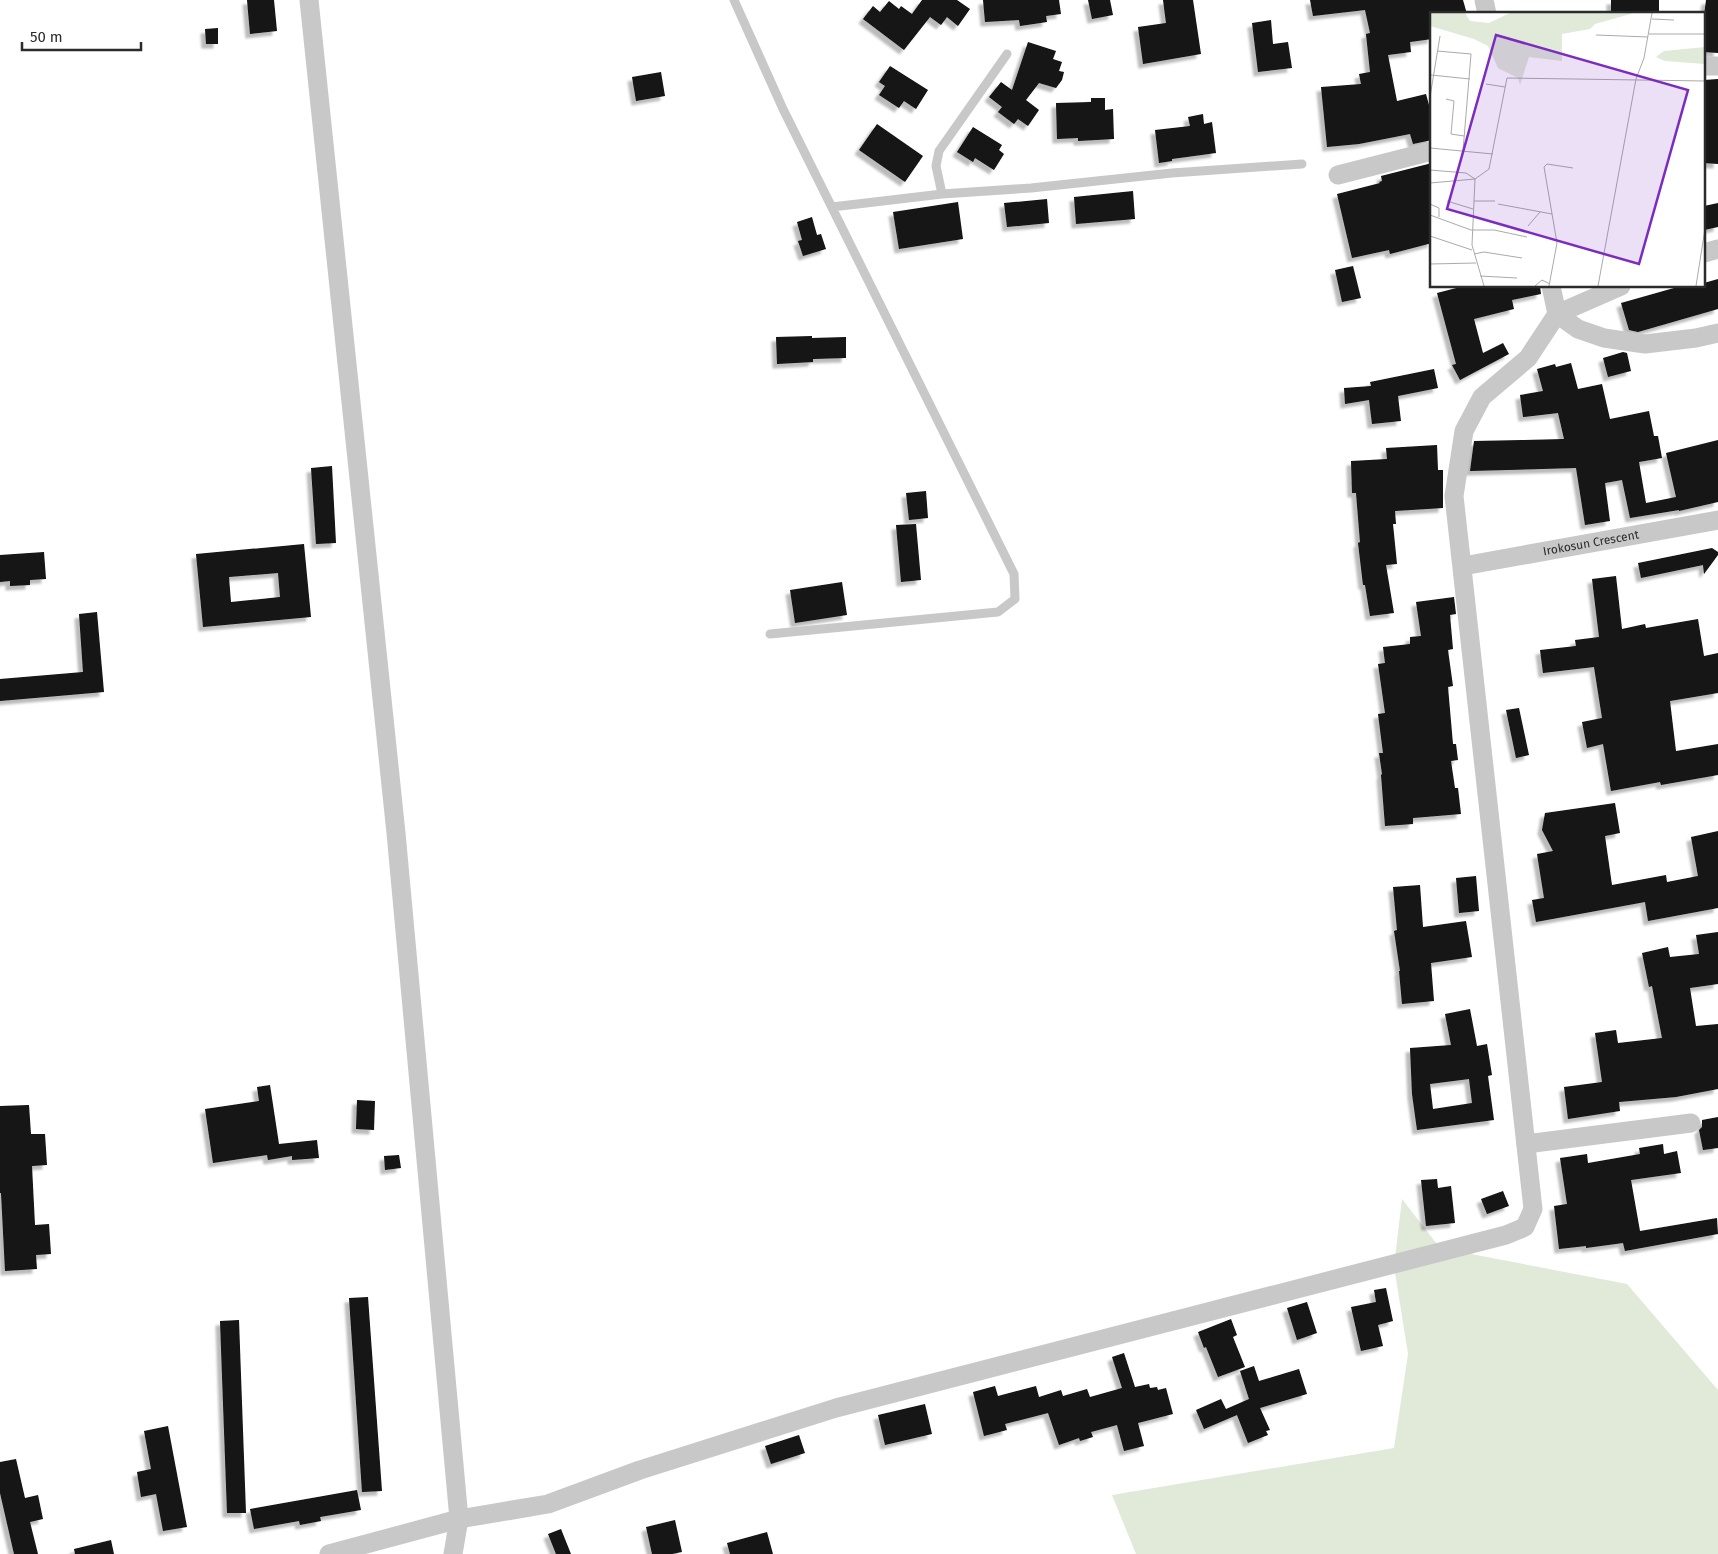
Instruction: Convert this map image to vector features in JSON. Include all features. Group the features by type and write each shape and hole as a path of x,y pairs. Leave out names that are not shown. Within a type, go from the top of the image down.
{"street":[{"path":"309,0 396,833 459,1519 453,1554"},
{"path":"1338,175 1430,152"},
{"path":"1550,288 1557,314 1578,329 1604,338 1644,344 1696,338 1718,333"},
{"path":"329,1554 459,1519 548,1504 640,1470 836,1408 1506,1235 1525,1227 1533,1209 1454,496 1464,432 1482,397 1528,358 1557,314 1616,288"},
{"name":"Irokosun Crescent","path":"1463,566 1718,520"},
{"path":"1526,1144 1691,1123"}],"lane":[{"path":"734,0 783,109 970,482 1014,574 1015,599 998,612 770,634"},
{"path":"942,194 936,166 939,151 1007,54"},
{"path":"832,206 1172,173 1302,164"}],"green space":[{"path":"1402,1199 1440,1248 1627,1284 1718,1390 1718,1554 1136,1554 1112,1495 1394,1448 1408,1354 1394,1266"}],"building":[{"path":"247,0 274,0 277,31 250,34"},
{"path":"922,0 957,0 970,9 958,26 947,17 941,25 930,17 904,50 863,19 873,6 880,12 889,1 899,9 901,6 912,14"},
{"path":"983,0 1059,0 1061,14 1046,16 1047,22 1020,26 1019,20 985,22"},
{"path":"1088,0 1110,0 1113,15 1092,19"},
{"path":"1163,0 1193,0 1201,54 1143,64 1138,27 1166,23"},
{"path":"1310,0 1463,0 1466,12 1430,12 1430,39 1410,42 1411,52 1388,55 1397,101 1426,94 1430,109 1430,140 1413,144 1410,134 1359,144 1327,147 1321,87 1361,84 1359,74 1370,72 1366,34 1370,33 1365,10 1313,16"},
{"path":"1611,0 1659,0 1659,12 1611,12"},
{"path":"1706,0 1718,0 1718,53 1706,52"},
{"path":"1271,20 1273,44 1288,42 1292,68 1258,72 1252,23"},
{"path":"218,28 218,44 206,44 205,29"},
{"path":"1028,42 1056,51 1053,59 1062,62 1059,71 1064,72 1062,80 1056,88 1039,83 1026,100 1039,110 1028,126 1018,119 1014,124 998,112 1002,107 989,97 1001,82 1012,90"},
{"path":"890,66 928,90 916,109 904,101 899,108 879,95 885,86 879,82"},
{"path":"661,72 665,96 636,101 632,77"},
{"path":"1718,79 1718,164 1706,163 1706,80"},
{"path":"1091,98 1105,98 1105,110 1113,109 1114,139 1078,141 1078,138 1057,139 1056,103 1091,102"},
{"path":"1203,114 1204,124 1212,122 1216,153 1172,159 1172,161 1159,163 1155,130 1190,126 1188,117"},
{"path":"877,124 923,156 905,182 859,150"},
{"path":"973,127 1002,145 999,150 1004,154 994,170 975,158 973,162 957,152"},
{"path":"1430,164 1430,244 1390,254 1389,250 1352,258 1337,194 1380,183 1382,181 1381,176"},
{"path":"1133,191 1135,219 1076,224 1074,197"},
{"path":"1047,199 1049,223 1007,227 1004,203"},
{"path":"958,202 963,239 899,249 893,212"},
{"path":"1718,203 1718,227 1706,230 1706,206"},
{"path":"812,217 817,235 821,234 826,249 803,256 798,241 802,240 797,222"},
{"path":"1353,266 1361,298 1342,302 1335,270"},
{"path":"1718,279 1718,309 1638,332 1629,330 1621,303 1674,288 1706,288 1706,282"},
{"path":"1456,288 1540,288 1541,294 1512,300 1514,309 1474,319 1483,353 1503,343 1509,354 1460,380 1452,365 1456,364 1437,293"},
{"path":"812,336 812,338 846,337 846,358 813,359 813,362 777,364 776,337"},
{"path":"1623,352 1627,353 1631,371 1608,377 1603,358"},
{"path":"1571,363 1578,389 1602,384 1610,419 1649,411 1654,436 1658,436 1662,458 1639,462 1646,503 1676,497 1666,453 1718,440 1718,502 1679,511 1630,518 1622,480 1605,483 1610,521 1585,525 1576,468 1470,471 1474,441 1564,439 1558,413 1523,417 1520,395 1543,391 1537,369 1555,364 1556,367"},
{"path":"1434,369 1438,388 1398,396 1401,421 1372,424 1369,400 1345,404 1344,388 1371,386 1370,382"},
{"path":"1437,445 1438,470 1443,470 1443,508 1395,511 1396,524 1393,524 1397,564 1386,565 1394,613 1370,616 1365,585 1363,585 1358,543 1360,542 1356,493 1352,493 1351,461 1387,459 1386,448"},
{"path":"332,466 336,543 316,544 311,468"},
{"path":"926,491 928,518 909,520 906,493"},
{"path":"916,524 921,580 901,582 896,525"},
{"path":"304,544 311,617 203,627 196,554","holes":["278,573 280,597 231,602 229,577"]},
{"path":"1712,548 1718,552 1718,555 1704,574 1703,565 1641,578 1638,563"},
{"path":"44,552 46,579 30,580 30,585 10,586 10,581 0,582 0,555"},
{"path":"1616,576 1622,629 1645,624 1646,628 1698,619 1704,656 1718,653 1718,693 1670,701 1676,751 1718,744 1718,775 1661,785 1660,782 1611,791 1603,744 1587,748 1582,722 1602,718 1594,667 1543,673 1540,650 1576,646 1575,640 1599,637 1592,579"},
{"path":"842,582 847,615 795,623 790,590"},
{"path":"1454,597 1456,614 1450,615 1453,649 1448,650 1453,686 1448,687 1453,744 1456,744 1458,760 1451,761 1455,788 1458,788 1461,814 1413,818 1413,824 1385,826 1379,753 1383,753 1378,714 1385,713 1378,664 1385,663 1383,647 1410,644 1410,637 1421,636 1416,602"},
{"path":"97,612 104,692 0,701 0,679 83,672 79,614"},
{"path":"1519,708 1529,755 1516,758 1506,710"},
{"path":"1615,803 1620,833 1605,836 1612,885 1666,875 1667,882 1698,876 1691,837 1718,831 1718,908 1648,921 1645,902 1536,922 1532,900 1544,898 1537,854 1553,851 1542,830 1545,813"},
{"path":"1476,876 1479,911 1459,913 1456,878"},
{"path":"1420,885 1423,927 1466,921 1472,957 1431,963 1434,1001 1402,1004 1400,971 1394,931 1397,930 1393,887"},
{"path":"1718,932 1718,984 1690,988 1696,1026 1718,1024 1718,1089 1676,1097 1619,1102 1620,1111 1568,1119 1564,1087 1602,1082 1595,1033 1616,1030 1618,1043 1662,1038 1652,986 1649,987 1642,953 1668,947 1670,957 1699,954 1696,935"},
{"path":"1470,1009 1477,1046 1487,1044 1492,1075 1488,1076 1494,1120 1417,1130 1412,1094 1410,1048 1451,1045 1445,1014","holes":["1469,1079 1472,1103 1433,1109 1430,1084"]},
{"path":"270,1085 279,1144 317,1140 319,1158 292,1160 292,1156 268,1160 267,1155 213,1163 205,1109 259,1101 257,1087"},
{"path":"357,1100 375,1101 374,1130 356,1129"},
{"path":"29,1105 31,1134 45,1134 47,1165 32,1166 35,1225 49,1224 51,1254 36,1255 37,1269 5,1271 0,1193 0,1106"},
{"path":"1718,1117 1718,1148 1703,1150 1699,1130 1702,1127 1702,1120"},
{"path":"1663,1144 1664,1154 1677,1151 1681,1173 1631,1180 1640,1231 1717,1218 1718,1234 1625,1251 1623,1243 1586,1248 1586,1246 1559,1249 1554,1206 1567,1204 1560,1158 1587,1154 1588,1163 1640,1154 1639,1148"},
{"path":"399,1155 401,1168 385,1170 384,1156"},
{"path":"1437,1179 1438,1188 1451,1186 1455,1223 1426,1226 1421,1180"},
{"path":"1503,1191 1509,1206 1487,1214 1481,1199"},
{"path":"1386,1288 1393,1321 1378,1325 1383,1346 1361,1351 1351,1307 1376,1302 1374,1290"},
{"path":"368,1297 382,1491 362,1492 349,1298"},
{"path":"1307,1302 1317,1333 1297,1340 1287,1308"},
{"path":"1231,1319 1237,1335 1233,1337 1245,1367 1218,1377 1198,1332"},
{"path":"239,1320 246,1513 227,1513 220,1321"},
{"path":"1124,1353 1135,1387 1149,1384 1150,1388 1157,1387 1158,1390 1166,1388 1173,1414 1138,1423 1144,1446 1124,1451 1117,1425 1091,1432 1093,1437 1080,1441 1079,1438 1059,1445 1048,1413 1005,1424 1007,1430 984,1436 973,1392 995,1386 998,1396 1036,1386 1039,1397 1061,1390 1063,1396 1087,1389 1090,1397 1122,1388 1112,1357"},
{"path":"1254,1366 1259,1381 1299,1369 1307,1394 1260,1408 1270,1430 1266,1431 1268,1435 1248,1443 1237,1415 1204,1429 1196,1410 1221,1399 1226,1409 1249,1399 1240,1371"},
{"path":"925,1404 932,1434 885,1445 878,1415"},
{"path":"168,1426 187,1527 163,1531 156,1494 141,1497 137,1472 151,1469 144,1431"},
{"path":"799,1435 805,1453 771,1464 765,1446"},
{"path":"16,1459 25,1498 38,1495 43,1519 30,1522 38,1554 14,1554 0,1493 0,1462"},
{"path":"357,1490 361,1510 320,1517 321,1521 300,1525 299,1521 254,1529 250,1509"},
{"path":"675,1520 682,1552 652,1554 646,1527"},
{"path":"561,1529 571,1554 556,1554 548,1534"},
{"path":"767,1532 773,1554 730,1554 727,1543"},
{"path":"111,1540 114,1554 75,1554 74,1549"}]}
